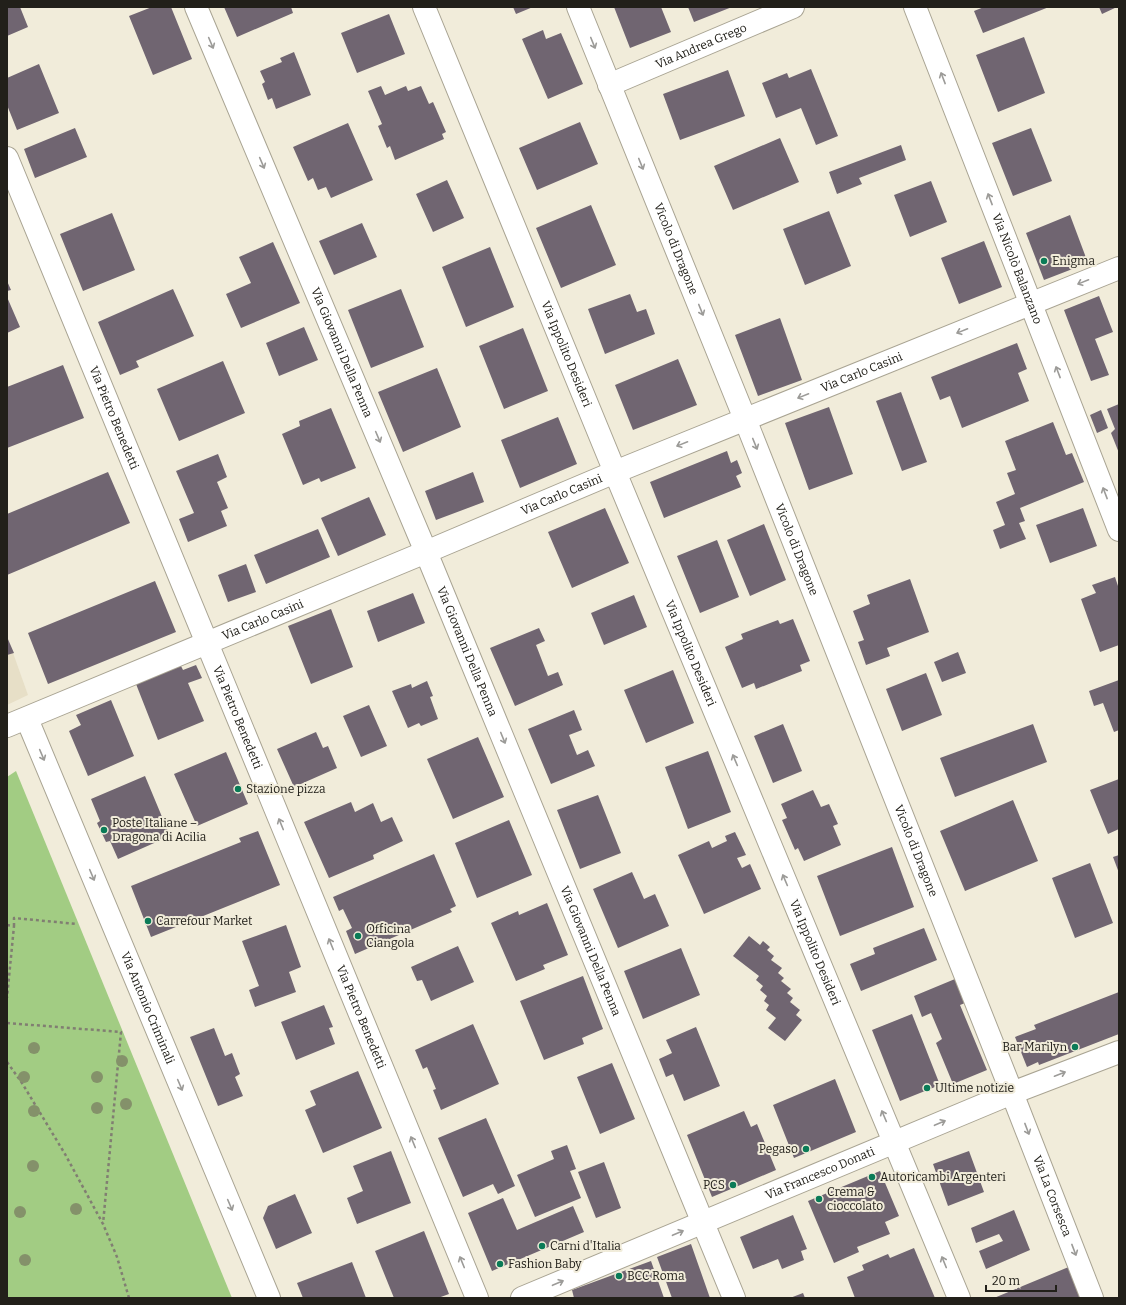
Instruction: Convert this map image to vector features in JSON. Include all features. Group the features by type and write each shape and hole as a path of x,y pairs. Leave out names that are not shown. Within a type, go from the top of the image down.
{"street":[{"name":"Via Giovanni Della Penna","path":"196,7 426,552 734,1298"},
{"name":"Via Ippolito Desideri","path":"424,7 615,472 959,1298"},
{"name":"Vicolo di Dragone","path":"578,7 745,419 1012,1093"},
{"name":"Via Andrea Grego","path":"609,85 793,7"},
{"name":"Via Nicolò Balanzano","path":"915,7 1119,530"},
{"name":"Via Pietro Benedetti","path":"7,158 477,1298"},
{"name":"Via Carlo Casini","path":"7,726 615,472 1119,268"},
{"name":"Via Antonio Criminali","path":"27,718 269,1298"},
{"name":"Via Francesco Donati","path":"522,1298 1012,1093 1119,1052"},
{"name":"Via La Corsesca","path":"1012,1093 1092,1298"}],"path":[{"path":"7,998 14,918 77,924"},
{"path":"7,925 14,926"},
{"path":"7,1023 120,1032 103,1224"},
{"path":"7,1062 22,1083 65,1154 103,1224 117,1257 128,1298"}],"shaded area":[{"path":"7,636 28,695 7,705"}],"green space":[{"path":"16,771 232,1298 7,1298 7,777"}],"building":[{"path":"7,7 20,7 28,27 7,36"},
{"path":"152,7 171,7 192,59 153,75 129,16"},
{"path":"224,7 291,7 293,13 237,37"},
{"path":"513,7 533,7 516,14"},
{"path":"614,7 661,7 671,32 630,48"},
{"path":"688,7 732,7 694,22"},
{"path":"984,7 1049,7 983,33 974,11"},
{"path":"1099,7 1117,7 1102,14"},
{"path":"389,14 405,54 357,73 341,33"},
{"path":"543,30 546,39 561,33 583,84 548,99 522,39"},
{"path":"1024,37 1045,93 998,112 976,55"},
{"path":"294,52 311,95 276,109 272,98 268,100 262,84 265,82 260,71 282,62 280,58"},
{"path":"39,64 59,113 17,130 7,105 7,78"},
{"path":"811,69 838,136 816,145 801,108 776,118 762,83 787,73 789,78"},
{"path":"728,70 745,116 680,140 663,94"},
{"path":"381,86 385,95 406,86 408,91 421,86 429,104 433,102 446,132 442,134 444,139 395,160 390,146 387,148 378,126 382,124 368,91"},
{"path":"580,122 598,164 537,190 519,148"},
{"path":"348,123 373,180 331,198 326,187 318,190 313,178 308,181 293,147"},
{"path":"75,128 87,157 35,178 24,149"},
{"path":"1031,128 1052,181 1013,196 992,143"},
{"path":"780,138 799,182 733,210 714,166"},
{"path":"901,145 906,160 859,178 862,184 837,194 829,172"},
{"path":"447,180 464,218 433,232 416,194"},
{"path":"931,181 947,222 910,237 894,195"},
{"path":"591,205 616,265 561,288 536,228"},
{"path":"829,211 851,266 805,285 783,229"},
{"path":"112,213 135,270 83,291 60,234"},
{"path":"1070,215 1088,263 1044,280 1026,233"},
{"path":"362,223 377,257 334,275 319,241"},
{"path":"984,241 1002,287 959,304 941,258"},
{"path":"273,242 300,303 241,328 226,294 251,283 239,257"},
{"path":"490,247 514,307 466,327 442,267"},
{"path":"7,281 11,290 7,291"},
{"path":"173,289 194,336 136,361 139,367 120,375 98,322"},
{"path":"401,289 424,347 371,368 348,310"},
{"path":"630,294 637,312 646,309 655,334 605,354 588,309"},
{"path":"1099,296 1113,332 1095,339 1109,375 1091,381 1064,310"},
{"path":"7,297 20,327 7,333"},
{"path":"780,318 802,380 758,396 735,335"},
{"path":"304,327 318,360 279,376 266,343"},
{"path":"523,328 548,391 504,409 479,346"},
{"path":"1017,343 1027,369 1018,373 1029,401 962,428 950,396 940,400 931,377"},
{"path":"678,359 697,405 633,430 615,385"},
{"path":"223,361 245,413 179,441 157,389"},
{"path":"63,365 84,418 7,448 7,387"},
{"path":"437,368 461,427 403,452 378,392"},
{"path":"901,392 927,462 902,471 876,401"},
{"path":"1119,404 1119,453 1111,433 1115,429 1107,409"},
{"path":"829,407 853,474 809,490 785,423"},
{"path":"331,408 356,468 321,482 319,478 303,485 282,434 300,426 299,421"},
{"path":"1101,410 1108,428 1097,433 1090,415"},
{"path":"558,417 577,464 520,488 501,440"},
{"path":"1053,422 1066,455 1072,453 1084,482 1020,508 1025,521 1019,523 1026,539 1000,549 993,530 1005,525 996,502 1015,494 1007,473 1016,470 1005,441"},
{"path":"727,451 731,463 737,460 742,473 736,476 741,487 664,518 650,482"},
{"path":"218,454 227,477 217,482 228,508 221,511 227,526 188,542 179,519 194,513 176,471"},
{"path":"108,472 130,523 7,575 7,514"},
{"path":"473,472 484,502 436,520 425,491"},
{"path":"369,497 386,535 338,556 321,518"},
{"path":"605,508 629,563 572,588 548,532"},
{"path":"1083,508 1097,546 1050,563 1036,525"},
{"path":"764,524 786,580 750,596 727,540"},
{"path":"318,529 330,557 266,584 254,555"},
{"path":"717,540 739,597 700,613 677,556"},
{"path":"246,564 256,592 228,602 218,575"},
{"path":"1115,577 1119,589 1119,645 1100,652 1081,599 1096,593 1092,585"},
{"path":"910,579 929,632 887,648 890,656 866,665 858,642 864,640 853,611 870,604 867,595"},
{"path":"155,581 176,632 48,684 28,633"},
{"path":"413,593 425,623 378,642 367,611"},
{"path":"634,595 647,627 604,645 591,613"},
{"path":"331,609 353,667 311,684 288,626"},
{"path":"793,619 810,661 800,665 802,671 756,689 754,683 742,688 725,647 743,639 741,634 778,620 780,624"},
{"path":"539,628 545,641 536,645 548,676 558,672 563,685 515,706 490,648"},
{"path":"7,637 14,653 7,655"},
{"path":"958,652 966,673 942,682 934,662"},
{"path":"196,665 202,678 188,683 204,721 158,740 136,684 181,666 183,670"},
{"path":"673,670 694,723 646,743 624,690"},
{"path":"926,673 942,715 902,731 886,689"},
{"path":"1119,680 1119,730 1114,732 1103,703 1094,706 1089,691"},
{"path":"427,681 433,696 430,697 438,719 421,726 419,723 408,728 392,691 411,684 412,688"},
{"path":"111,700 134,756 88,776 69,731 81,725 76,715"},
{"path":"369,705 387,746 361,757 343,716"},
{"path":"574,710 582,730 569,735 577,755 588,750 595,766 551,784 528,729"},
{"path":"783,724 802,771 773,783 754,736"},
{"path":"1033,724 1047,762 955,797 940,758"},
{"path":"316,732 323,748 328,746 337,768 294,787 277,749"},
{"path":"478,737 504,797 453,819 427,759"},
{"path":"708,751 731,812 688,829 665,767"},
{"path":"226,752 248,804 197,826 174,774"},
{"path":"145,776 170,836 118,859 110,841 106,842 97,823 100,821 91,799"},
{"path":"1119,779 1119,829 1108,834 1090,790"},
{"path":"813,790 821,807 829,804 838,824 833,826 841,845 804,861 798,848 795,850 782,820 787,818 781,804"},
{"path":"598,795 621,853 580,869 557,810"},
{"path":"1013,800 1038,861 965,891 940,831"},
{"path":"351,802 355,812 373,803 381,822 392,817 403,841 373,855 374,859 329,878 304,822"},
{"path":"509,820 532,875 477,898 455,843"},
{"path":"258,831 280,885 151,937 131,886 241,842 239,838"},
{"path":"735,832 746,855 737,858 742,868 750,864 761,889 704,914 678,855 709,841 712,848 727,841 725,836"},
{"path":"892,847 914,907 840,936 817,876"},
{"path":"434,854 456,906 450,909 452,912 355,954 346,931 352,928 343,909 339,911 333,897"},
{"path":"1119,855 1119,873 1113,857"},
{"path":"1090,863 1113,923 1075,938 1052,878"},
{"path":"632,872 644,899 655,894 669,926 618,948 593,889"},
{"path":"547,903 568,955 543,965 545,969 516,981 491,923 518,911 519,915"},
{"path":"286,925 301,967 289,972 296,992 255,1007 249,990 259,986 242,941"},
{"path":"924,928 937,960 861,991 850,964 875,954 873,948"},
{"path":"749,936 760,945 763,941 770,947 767,950 774,956 771,960 782,968 778,973 784,978 781,981 791,989 787,993 793,998 790,1002 800,1010 796,1015 802,1020 785,1041 768,1028 776,1018 766,1010 769,1005 764,1001 767,996 760,990 763,986 756,980 759,976 733,956"},
{"path":"458,946 474,982 431,1001 422,980 417,981 411,967"},
{"path":"681,948 700,995 643,1019 624,971"},
{"path":"583,976 603,1029 582,1038 584,1044 544,1060 520,1001"},
{"path":"955,979 965,1003 960,1005 987,1070 953,1084 936,1043 942,1039 931,1013 922,1017 914,996"},
{"path":"1119,992 1119,1034 1039,1065 1038,1062 1027,1067 1015,1037 1036,1029 1034,1025"},
{"path":"324,1005 333,1027 329,1028 335,1044 296,1060 281,1022"},
{"path":"912,1014 940,1085 900,1101 872,1030"},
{"path":"473,1024 499,1084 441,1110 433,1090 436,1089 427,1067 423,1069 415,1050"},
{"path":"696,1027 720,1086 684,1101 673,1074 666,1077 659,1059 672,1053 666,1040"},
{"path":"214,1028 225,1056 232,1053 240,1074 235,1077 243,1096 218,1106 190,1037"},
{"path":"612,1063 635,1119 600,1134 577,1077"},
{"path":"358,1071 382,1128 323,1153 305,1110 316,1105 310,1091"},
{"path":"835,1079 856,1132 794,1158 773,1105"},
{"path":"744,1111 751,1127 757,1124 776,1170 712,1197 687,1135"},
{"path":"486,1118 515,1186 498,1194 493,1184 463,1197 438,1138"},
{"path":"567,1145 576,1169 570,1171 581,1198 535,1217 517,1175 554,1159 551,1151"},
{"path":"391,1151 411,1203 357,1224 347,1198 363,1191 353,1166"},
{"path":"969,1151 984,1192 948,1206 933,1164"},
{"path":"604,1162 621,1208 596,1218 578,1172"},
{"path":"880,1171 899,1216 885,1222 890,1234 857,1247 859,1252 834,1263 808,1201"},
{"path":"295,1194 312,1233 276,1249 263,1218 268,1206"},
{"path":"503,1198 517,1230 573,1206 584,1232 492,1271 468,1213"},
{"path":"1014,1210 1030,1250 986,1269 979,1251 1003,1241 999,1234 976,1243 971,1228"},
{"path":"793,1215 807,1249 801,1251 804,1260 782,1269 778,1259 753,1269 740,1237"},
{"path":"424,1231 449,1294 438,1298 394,1298 375,1251"},
{"path":"691,1244 710,1298 672,1298 657,1257"},
{"path":"914,1248 935,1298 855,1298 847,1277 864,1270 862,1265 888,1254 890,1258"},
{"path":"651,1261 664,1298 574,1298 572,1290"},
{"path":"352,1262 366,1298 303,1298 297,1283"},
{"path":"1071,1266 1083,1298 994,1298"},
{"path":"803,1293 805,1298 790,1298"}],"place":[{"name":"Enigma","path":"1044,261"},
{"name":"Stazione pizza","path":"238,789"},
{"name":"Poste Italiane – Dragona di Acilia","path":"104,830"},
{"name":"Carrefour Market","path":"148,921"},
{"name":"Officina Ciangola","path":"358,936"},
{"name":"Bar Marilyn","path":"1075,1047"},
{"name":"Ultime notizie","path":"927,1088"},
{"name":"Pegaso","path":"806,1149"},
{"name":"Autoricambi Argenteri","path":"872,1177"},
{"name":"PCS","path":"733,1185"},
{"name":"Crema & cioccolato","path":"819,1199"},
{"name":"Carni d'Italia","path":"542,1246"},
{"name":"Fashion Baby","path":"500,1264"},
{"name":"BCC Roma","path":"619,1276"}]}
